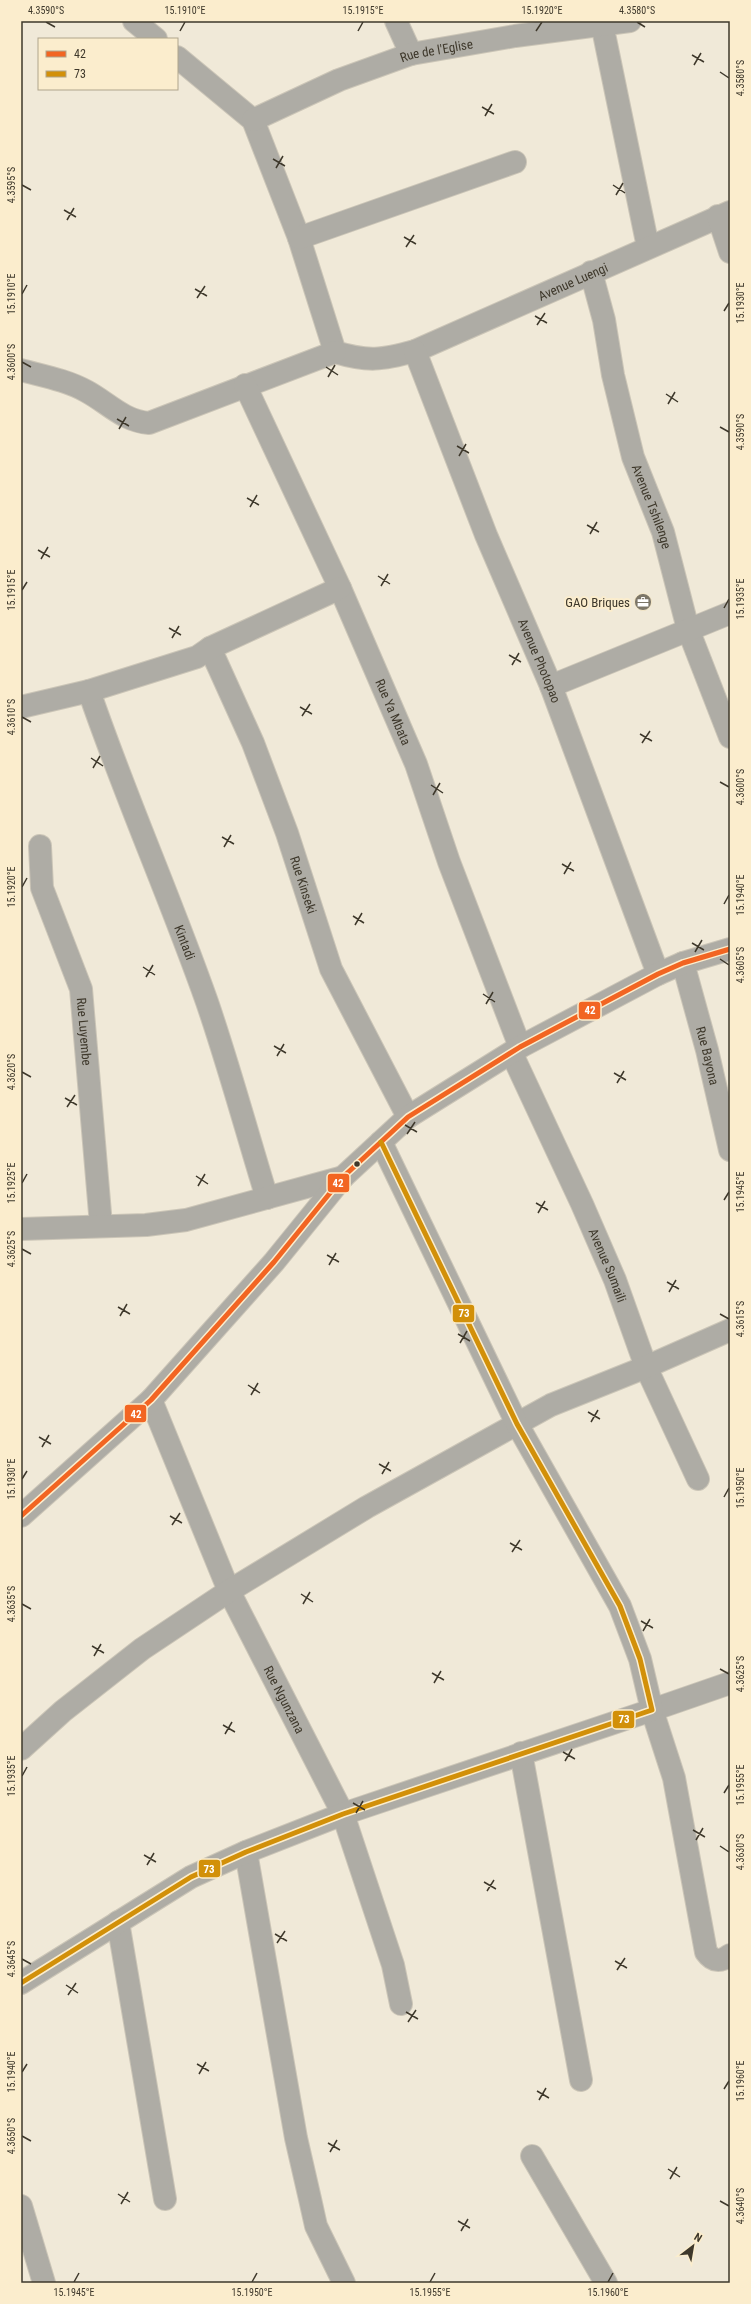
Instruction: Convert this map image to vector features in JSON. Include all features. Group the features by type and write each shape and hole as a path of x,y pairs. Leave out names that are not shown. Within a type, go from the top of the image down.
{"street":[{"path":"134,21 155,38"},
{"path":"396,21 411,54"},
{"name":"Rue de l'Eglise","path":"253,120 339,80 411,54 545,26 602,24 630,21"},
{"path":"602,24 648,248"},
{"path":"21,370 58,380 86,391 120,414 139,422 149,422 335,352 299,238 253,120 178,58"},
{"path":"299,238 515,162"},
{"path":"724,214 730,252"},
{"name":"Avenue Luengi","path":"335,352 357,358 384,359 415,351 724,214"},
{"name":"Avenue Tshilenge","path":"591,272 604,320 613,375 633,457 663,532 688,629 730,737"},
{"name":"Avenue Photopao","path":"415,351 486,535 551,686 658,974"},
{"name":"Rue Ya Mbata","path":"246,385 340,588 416,764 516,1050"},
{"path":"21,707 89,691 197,657 210,648 340,588"},
{"path":"551,686 730,613"},
{"name":"Rue Kinseki","path":"210,648 256,750 287,833 331,969 408,1117"},
{"name":"Kintadi","path":"89,691 107,746 140,824 207,1002 267,1198"},
{"name":"Rue Luyembe","path":"40,846 42,888 81,989 101,1225"},
{"path":"21,1516 151,1400 274,1262 343,1177 408,1117 516,1050 658,974 683,963 730,949"},
{"name":"Rue Bayona","path":"683,963 707,1050 730,1150"},
{"name":"Avenue Sumaili","path":"516,1050 615,1280 646,1367 698,1479"},
{"path":"381,1142 517,1424 620,1606 640,1659 652,1710 674,1778 706,1952 716,1960 721,1960 730,1955"},
{"path":"21,1229 101,1225 146,1225 186,1220 343,1177"},
{"path":"21,1749 63,1711 142,1649 229,1592 367,1507 551,1405 584,1390 646,1367 730,1330"},
{"name":"Rue Ngunzana","path":"151,1400 229,1592 343,1814 393,1966 401,2004"},
{"path":"21,1983 191,1877 246,1852 343,1814 730,1683"},
{"path":"521,1753 581,2080"},
{"path":"246,1852 296,2138 316,2226 344,2283"},
{"path":"118,1922 165,2199"},
{"path":"532,2156 606,2283"},
{"path":"21,2206 44,2283"}],"transit line":[{"name":"42","path":"21,1516 151,1400 274,1262 343,1177 408,1117 520,1047 658,974 683,963 730,949"},
{"name":"73","path":"21,1983 191,1877 246,1852 343,1814 652,1710 640,1659 620,1606 517,1424 381,1142"}],"place":[{"name":"GAO Briques","path":"643,602"}]}
